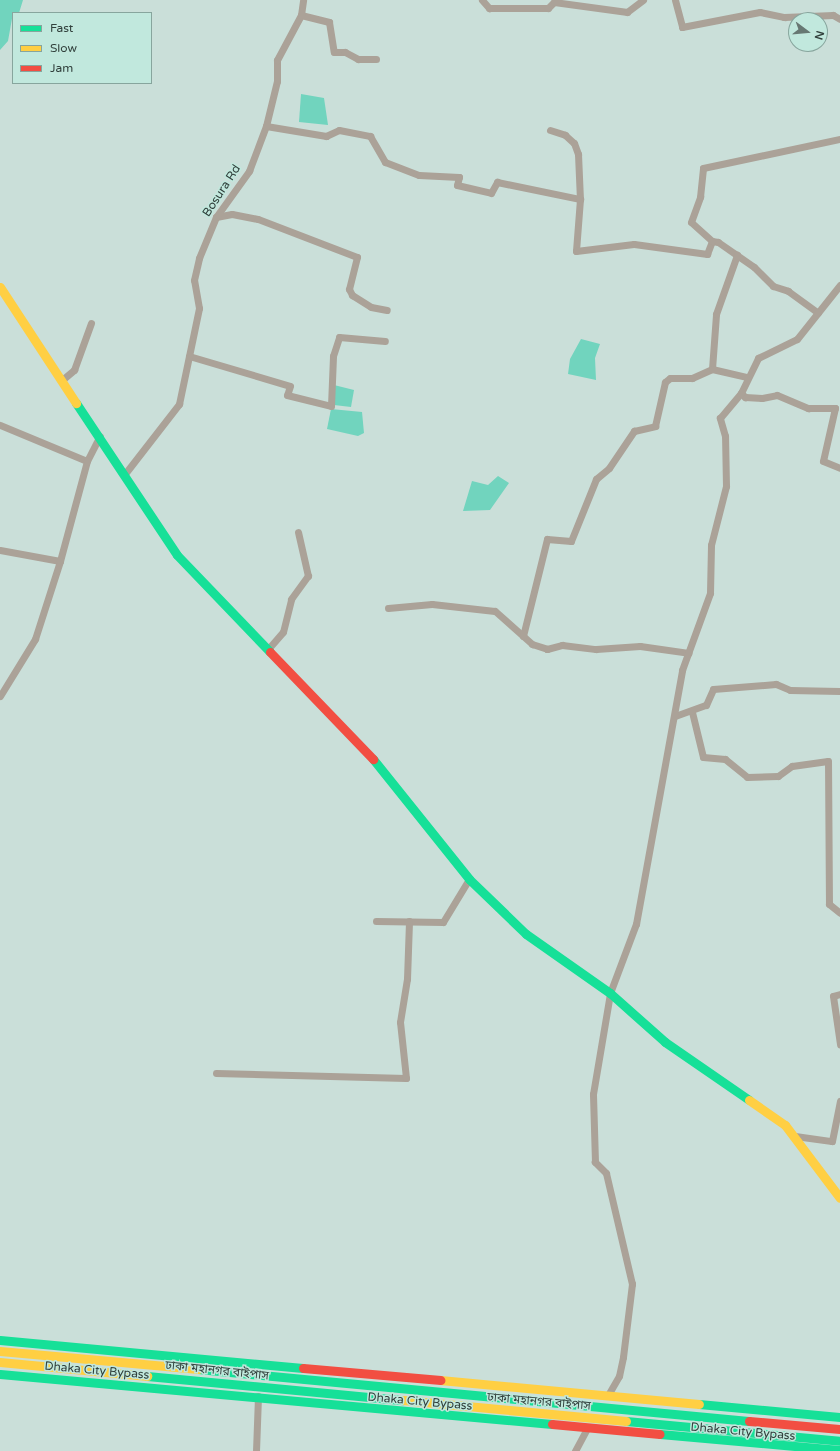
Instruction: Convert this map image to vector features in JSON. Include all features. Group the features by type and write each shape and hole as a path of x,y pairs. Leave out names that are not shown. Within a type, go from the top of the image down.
{"main road":[{"path":"0,287 100,436 177,556 269,648 374,760 468,879 526,934 610,993 665,1042 785,1125 795,1136 840,1198"},
{"path":"0,1340 840,1417"},
{"name":"ঢাকা মহানগর বাইপাস","path":"0,1352 840,1430"},
{"name":"Dhaka City Bypass","path":"0,1362 840,1441"},
{"path":"0,1374 258,1396 587,1428 840,1450"}],"street":[{"name":"Bosura Rd","path":"124,475 175,412 199,308 194,280 216,217 249,171 266,126 277,82 278,56 301,15 303,0"},
{"path":"482,0 489,8 548,8 554,2 627,12 643,0"},
{"path":"676,0 682,26 760,12 784,17 833,15 840,19"},
{"path":"301,15 329,22 334,52 345,52 358,59 376,59"},
{"path":"266,126 326,136 339,130 370,136 384,162 419,175 459,178 457,185 491,193 497,182 580,200"},
{"path":"550,130 565,135 574,143 578,154 580,200 576,251 634,244 707,254 712,241"},
{"path":"818,313 788,291 773,286 737,255 712,241 691,222 700,197 703,168 840,139"},
{"path":"216,217 232,214 258,218 357,257 350,292 371,307 387,310"},
{"path":"712,370 716,314 737,255"},
{"path":"608,1395 619,1376 623,1358 632,1284 606,1173 595,1162 593,1094 610,993 636,924 675,716 689,653 710,593 711,545 726,486 725,436 720,418 741,393 747,377 758,358 797,339 840,285"},
{"path":"62,380 74,370 90,323"},
{"path":"189,356 290,386 287,395 331,406 333,356 339,337 385,341"},
{"path":"523,636 547,539 571,541 596,479 609,468 634,431 654,426 665,382 670,378 692,378 712,370 747,377"},
{"path":"741,393 750,398 777,395 808,408 838,407 823,461 840,468"},
{"path":"0,424 87,461"},
{"path":"0,696 35,639 60,561 87,461 100,436"},
{"path":"269,648 283,632 291,599 308,576 298,532"},
{"path":"0,550 60,561"},
{"path":"388,608 432,604 495,611 532,644 547,649 562,645 596,649 640,646 689,653"},
{"path":"675,716 692,712 706,705 713,689 776,684 790,690 840,691"},
{"path":"692,712 703,757 725,759 747,777 778,776 792,766 828,761 829,904 840,912"},
{"path":"376,921 443,922 468,879"},
{"path":"216,1073 406,1078 400,1022 407,980 408,921"},
{"path":"840,994 833,996 840,1044"},
{"path":"795,1136 832,1141 840,1101"},
{"path":"256,1451 258,1396"},
{"path":"575,1451 587,1428"}],"shaded area":[{"path":"0,0 23,0 19,12 12,12 8,41 0,50"},
{"path":"301,94 324,98 328,125 299,122"},
{"path":"581,339 600,344 595,358 596,380 568,374 570,359"},
{"path":"334,385 354,390 351,407 334,405"},
{"path":"331,409 362,412 364,433 358,436 327,429"},
{"path":"498,476 509,483 490,510 463,511 472,481 488,485"}],"traffic: fast":[{"path":"76,403 177,555 270,652"},
{"path":"373,759 469,879 526,934 610,993 665,1042 749,1100"},
{"path":"0,1340 303,1368"},
{"path":"198,1369 749,1421"},
{"path":"0,1374 552,1424"},
{"path":"147,1376 403,1400"},
{"path":"699,1404 840,1417"},
{"path":"626,1421 840,1441"},
{"path":"660,1434 840,1450"}],"traffic: slow":[{"path":"0,287 76,403"},
{"path":"749,1100 785,1125 840,1198"},
{"path":"0,1351 198,1369"},
{"path":"0,1362 147,1376"},
{"path":"440,1380 699,1404"},
{"path":"403,1400 626,1421"}],"traffic: jam":[{"path":"270,652 373,759"},
{"path":"303,1368 440,1380"},
{"path":"749,1421 840,1429"},
{"path":"552,1424 660,1434"}]}
